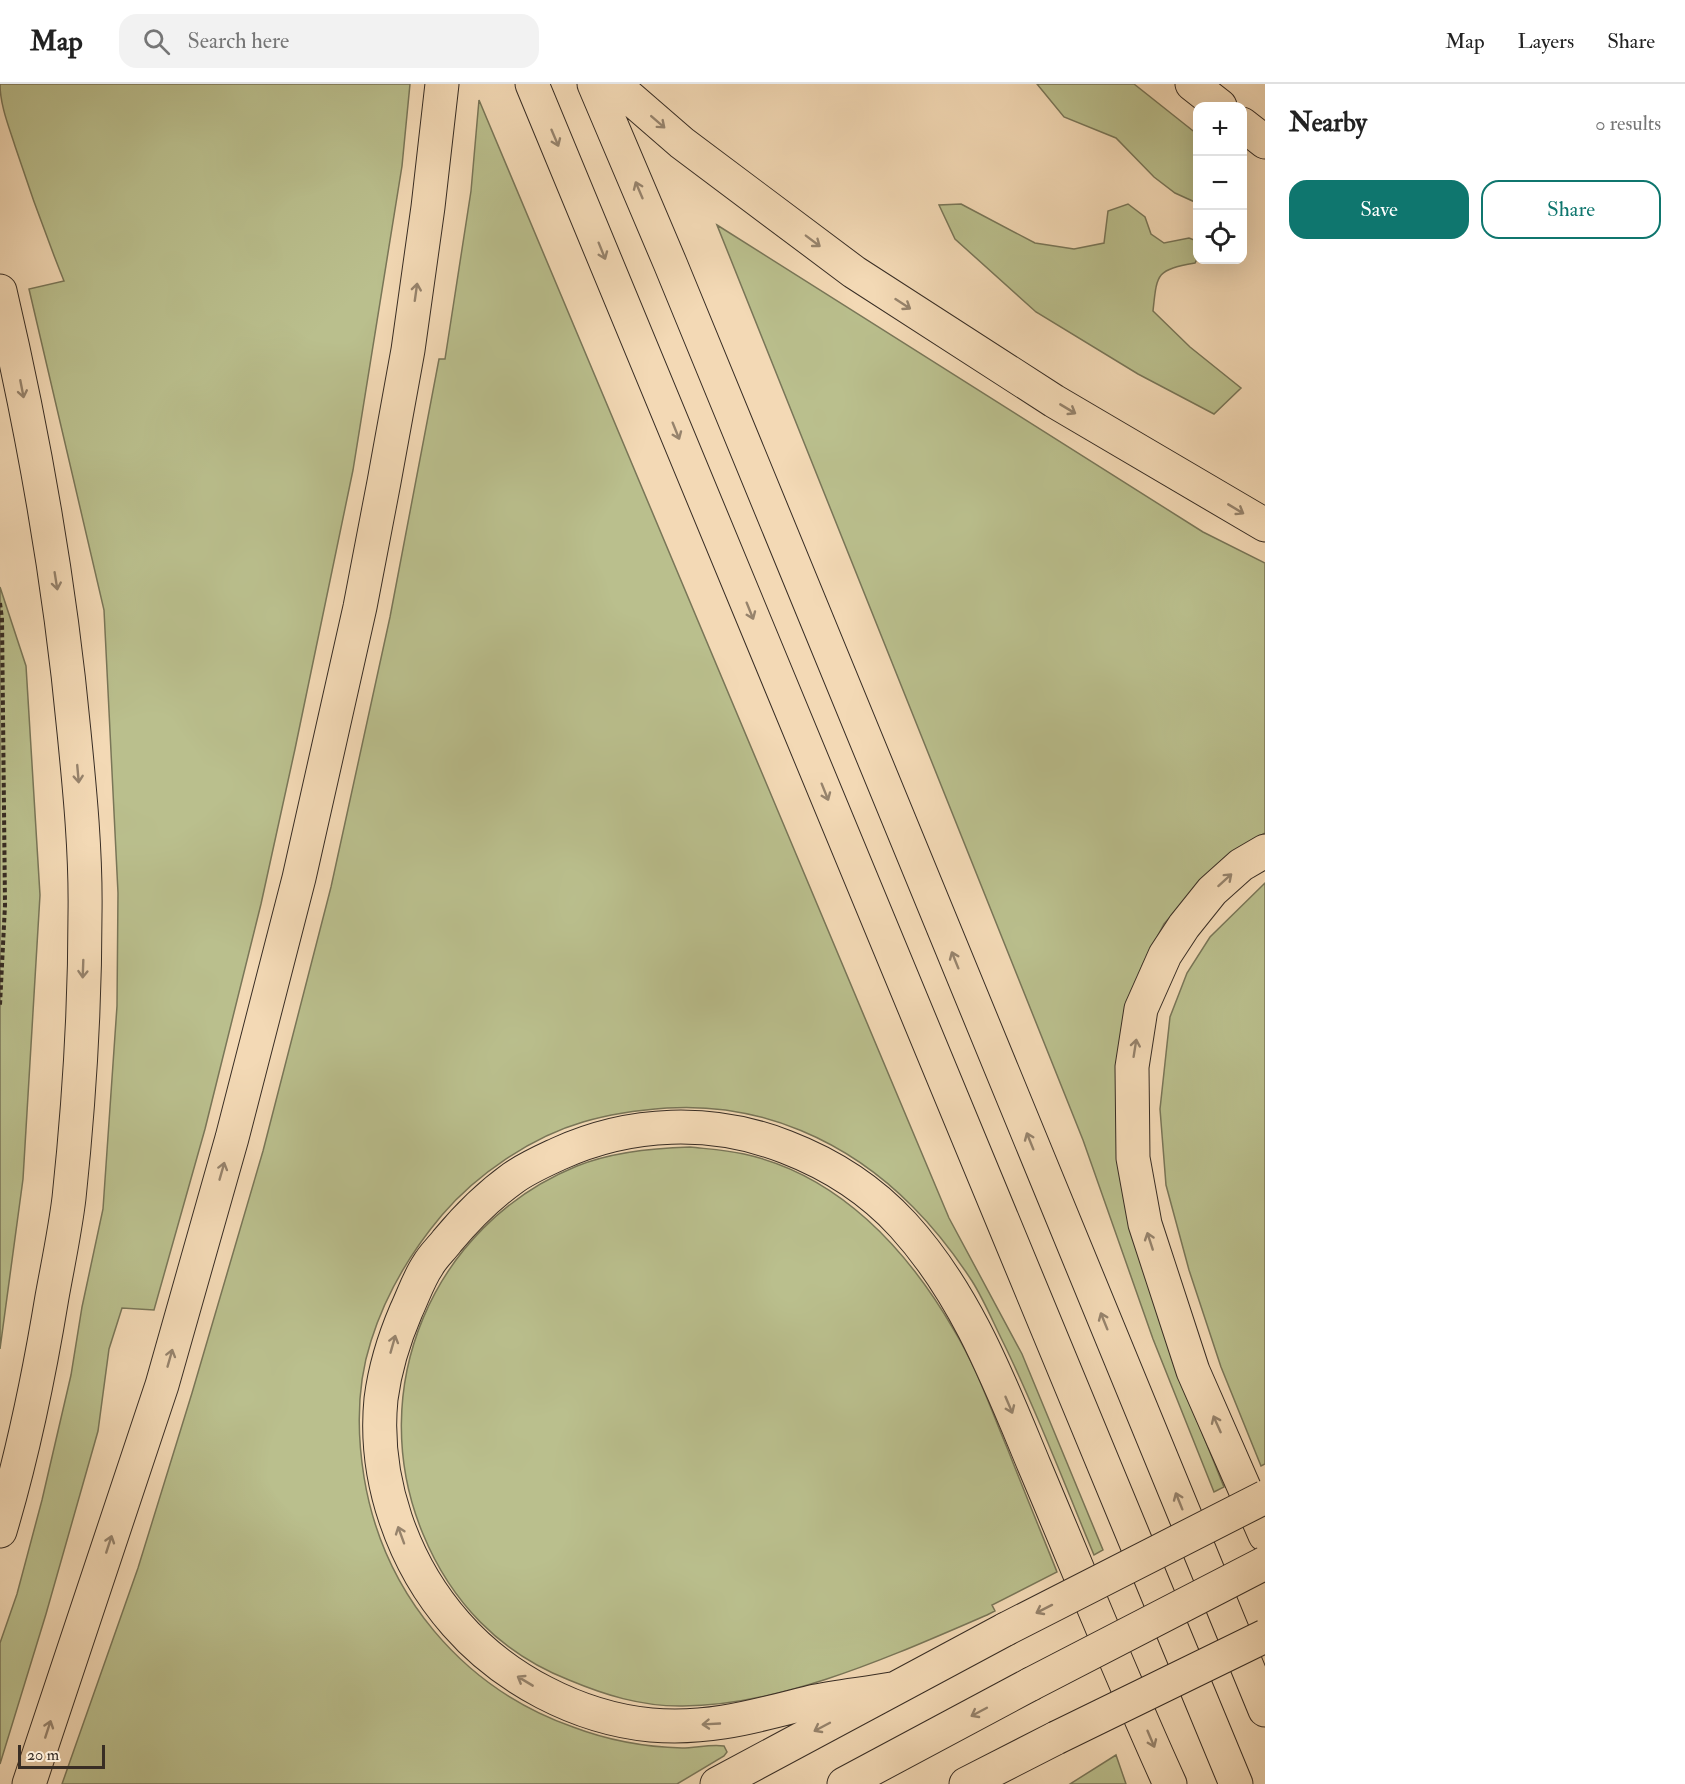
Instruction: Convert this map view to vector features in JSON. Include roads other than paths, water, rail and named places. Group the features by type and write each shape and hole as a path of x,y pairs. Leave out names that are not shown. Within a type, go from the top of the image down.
{"highway":[{"path":"29,1784 162,1385 232,1138 299,878 355,630 408,350 442,84"},
{"path":"532,84 1236,1784"},
{"path":"594,84 670,263 1265,1710"},
{"path":"614,84 682,143 854,273 1054,401 1265,525"},
{"path":"1192,84 1215,102"},
{"path":"1247,128 1265,142"},
{"path":"0,291 20,374 46,516 66,646 80,786 85,913 79,1070 68,1199 41,1359 13,1489 0,1531"},
{"path":"1265,851 1241,865 1212,891 1184,926 1165,955 1141,1009 1132,1067 1134,1158 1145,1224 1193,1371 1265,1535"},
{"path":"892,1689 817,1701 729,1723 652,1725 630,1722 571,1705 539,1690 501,1667 474,1645 446,1613 405,1545 394,1515 384,1473 381,1401 395,1337 427,1265 463,1222 486,1199 518,1174 585,1142 615,1134 645,1129 684,1127 722,1129 767,1140 816,1159 850,1180 902,1223 946,1280 986,1351 1166,1779"},
{"path":"717,1784 1006,1629 1265,1497"},
{"path":"844,1784 1265,1563"},
{"path":"966,1784 1265,1636"}]}
